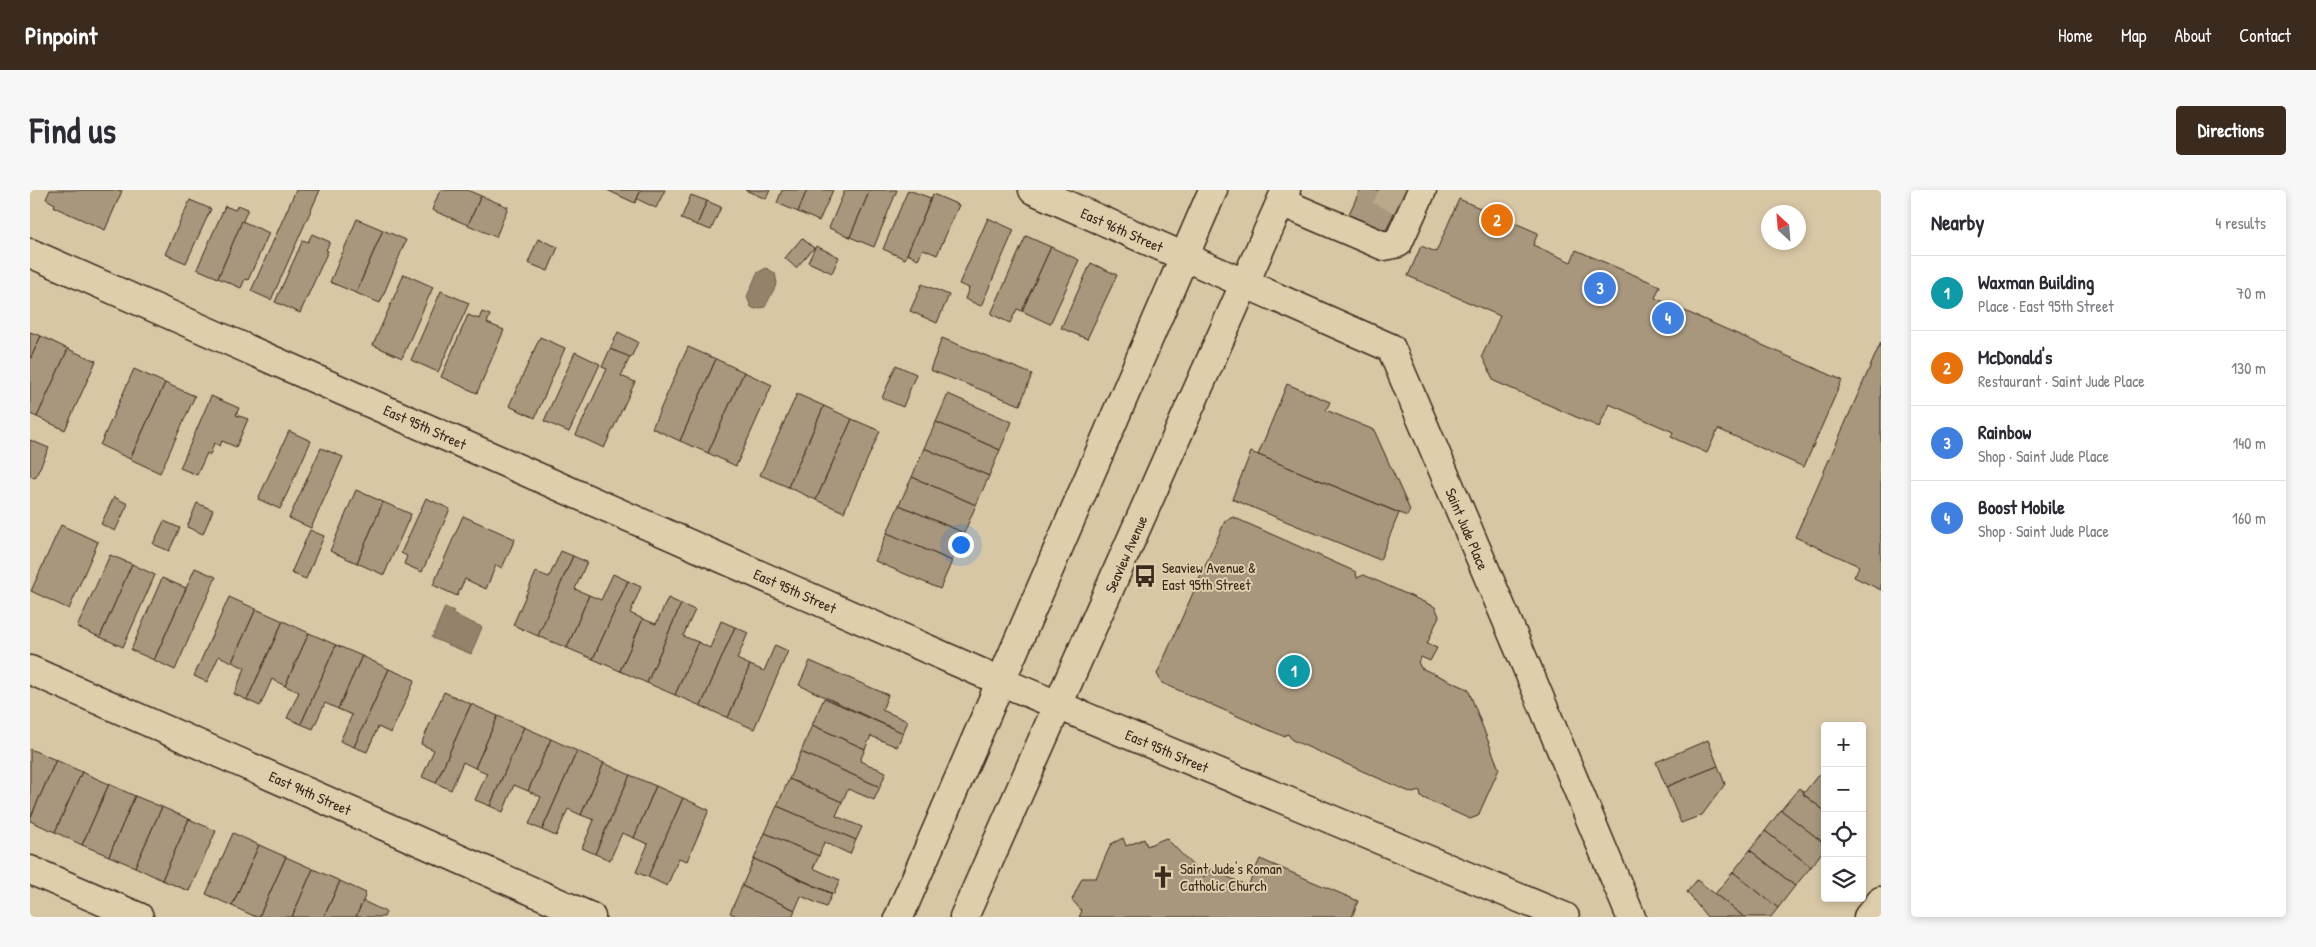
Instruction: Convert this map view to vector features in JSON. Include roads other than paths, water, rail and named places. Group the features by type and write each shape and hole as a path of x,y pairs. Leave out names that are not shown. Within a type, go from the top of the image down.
{"street":[{"name":"East 96th Street","path":"1033,190 1184,257"},
{"path":"900,917 1213,190"},
{"path":"1283,196 1384,246 1398,243 1412,199"},
{"name":"Seaview Avenue","path":"964,917 1283,196"},
{"name":"East 95th Street","path":"30,253 1000,681 1565,917"},
{"name":"Saint Jude Place","path":"1184,257 1391,348 1631,917"},
{"name":"East 94th Street","path":"30,670 591,917"},
{"path":"30,870 139,917"},
{"path":"1868,917 1881,901"}],"tunnel":[{"path":"1379,190 1400,200"}],"place":[{"name":"McDonald's","path":"1497,220"},
{"name":"Rainbow","path":"1600,288"},
{"name":"Boost Mobile","path":"1668,318"},
{"name":"Seaview Avenue & East 95th Street","path":"1145,576"},
{"name":"Waxman Building","path":"1294,671"},
{"name":"Saint Jude's Roman Catholic Church","path":"1163,877"}]}
